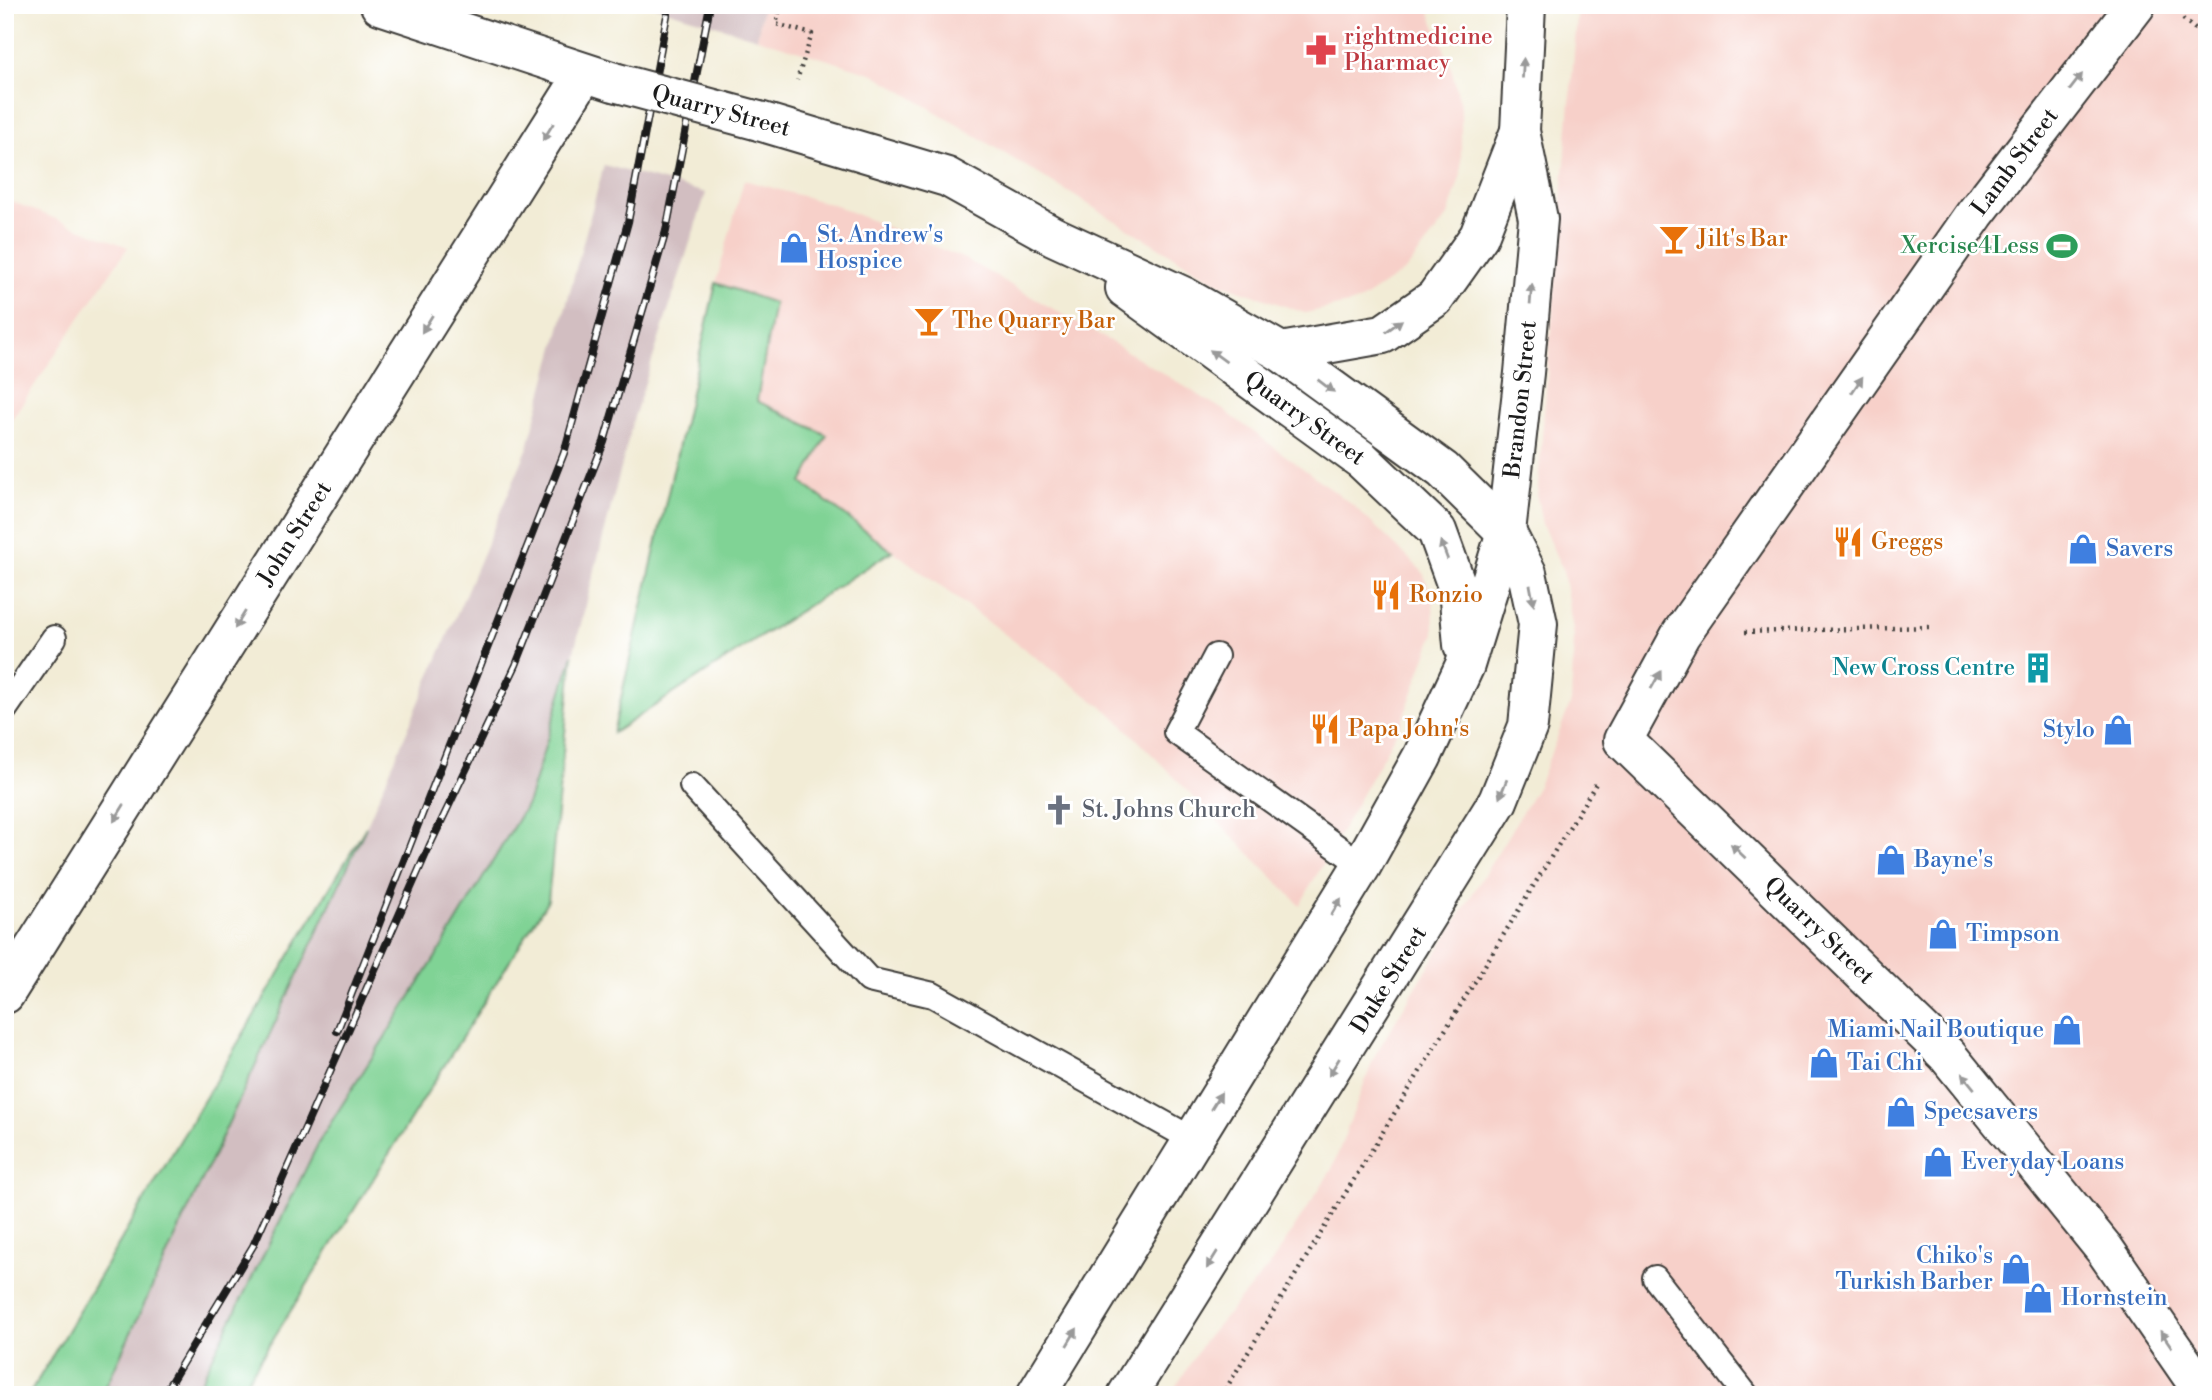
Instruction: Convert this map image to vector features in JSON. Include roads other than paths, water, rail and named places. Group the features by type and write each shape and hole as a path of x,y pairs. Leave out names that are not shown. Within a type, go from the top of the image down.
{"main road":[{"name":"Quarry Street","path":"380,5 599,78 769,124 947,177 1053,236 1183,296 1281,352 1443,470 1506,532"},
{"name":"Brandon Street","path":"1465,665 1506,532 1538,219 1520,131 1526,5"},
{"name":"Lamb Street","path":"1623,740 1681,634 1803,461 1839,426 1975,214 2136,5"},
{"name":"John Street","path":"5,994 599,78"},
{"name":"Brandon Street","path":"1281,352 1383,334 1435,298 1479,236 1520,131"},
{"name":"Quarry Street","path":"1053,236 1362,460 1437,531 1458,589 1465,665"},
{"name":"Duke Street","path":"1127,1395 1498,801 1528,726 1538,624 1527,573 1506,532"},
{"path":"1036,1395 1362,864 1422,757 1465,665"},
{"name":"Quarry Street","path":"1623,740 1947,1055 2105,1250 2205,1395"}],"lane":[{"path":"5,709 54,638"},
{"path":"1216,656 1176,732 1362,864"},
{"path":"692,786 869,980 933,995 1192,1139"},
{"path":"1655,1278 1746,1395"}],"railway":[{"path":"337,1031 564,453 628,222 669,5"},
{"path":"163,1395 253,1246 429,847 516,665 604,442 666,231 710,5"}],"place":[{"name":"rightmedicine Pharmacy","path":"1321,50"},
{"name":"Jilt's Bar","path":"1674,239"},
{"name":"Xercise4Less","path":"2062,246"},
{"name":"St. Andrew's Hospice","path":"794,248"},
{"name":"The Quarry Bar","path":"929,321"},
{"name":"Greggs","path":"1848,542"},
{"name":"Savers","path":"2083,549"},
{"name":"Ronzio","path":"1386,595"},
{"name":"New Cross Centre","path":"2038,668"},
{"name":"Papa John's","path":"1325,729"},
{"name":"Stylo","path":"2118,730"},
{"name":"St. Johns Church","path":"1059,810"},
{"name":"Bayne's","path":"1891,860"},
{"name":"Timpson","path":"1943,934"},
{"name":"Miami Nail Boutique","path":"2067,1030"},
{"name":"Tai Chi","path":"1824,1063"},
{"name":"Specsavers","path":"1901,1112"},
{"name":"Everyday Loans","path":"1938,1162"},
{"name":"Chiko's Turkish Barber","path":"2016,1269"},
{"name":"Hornstein","path":"2038,1298"}]}
